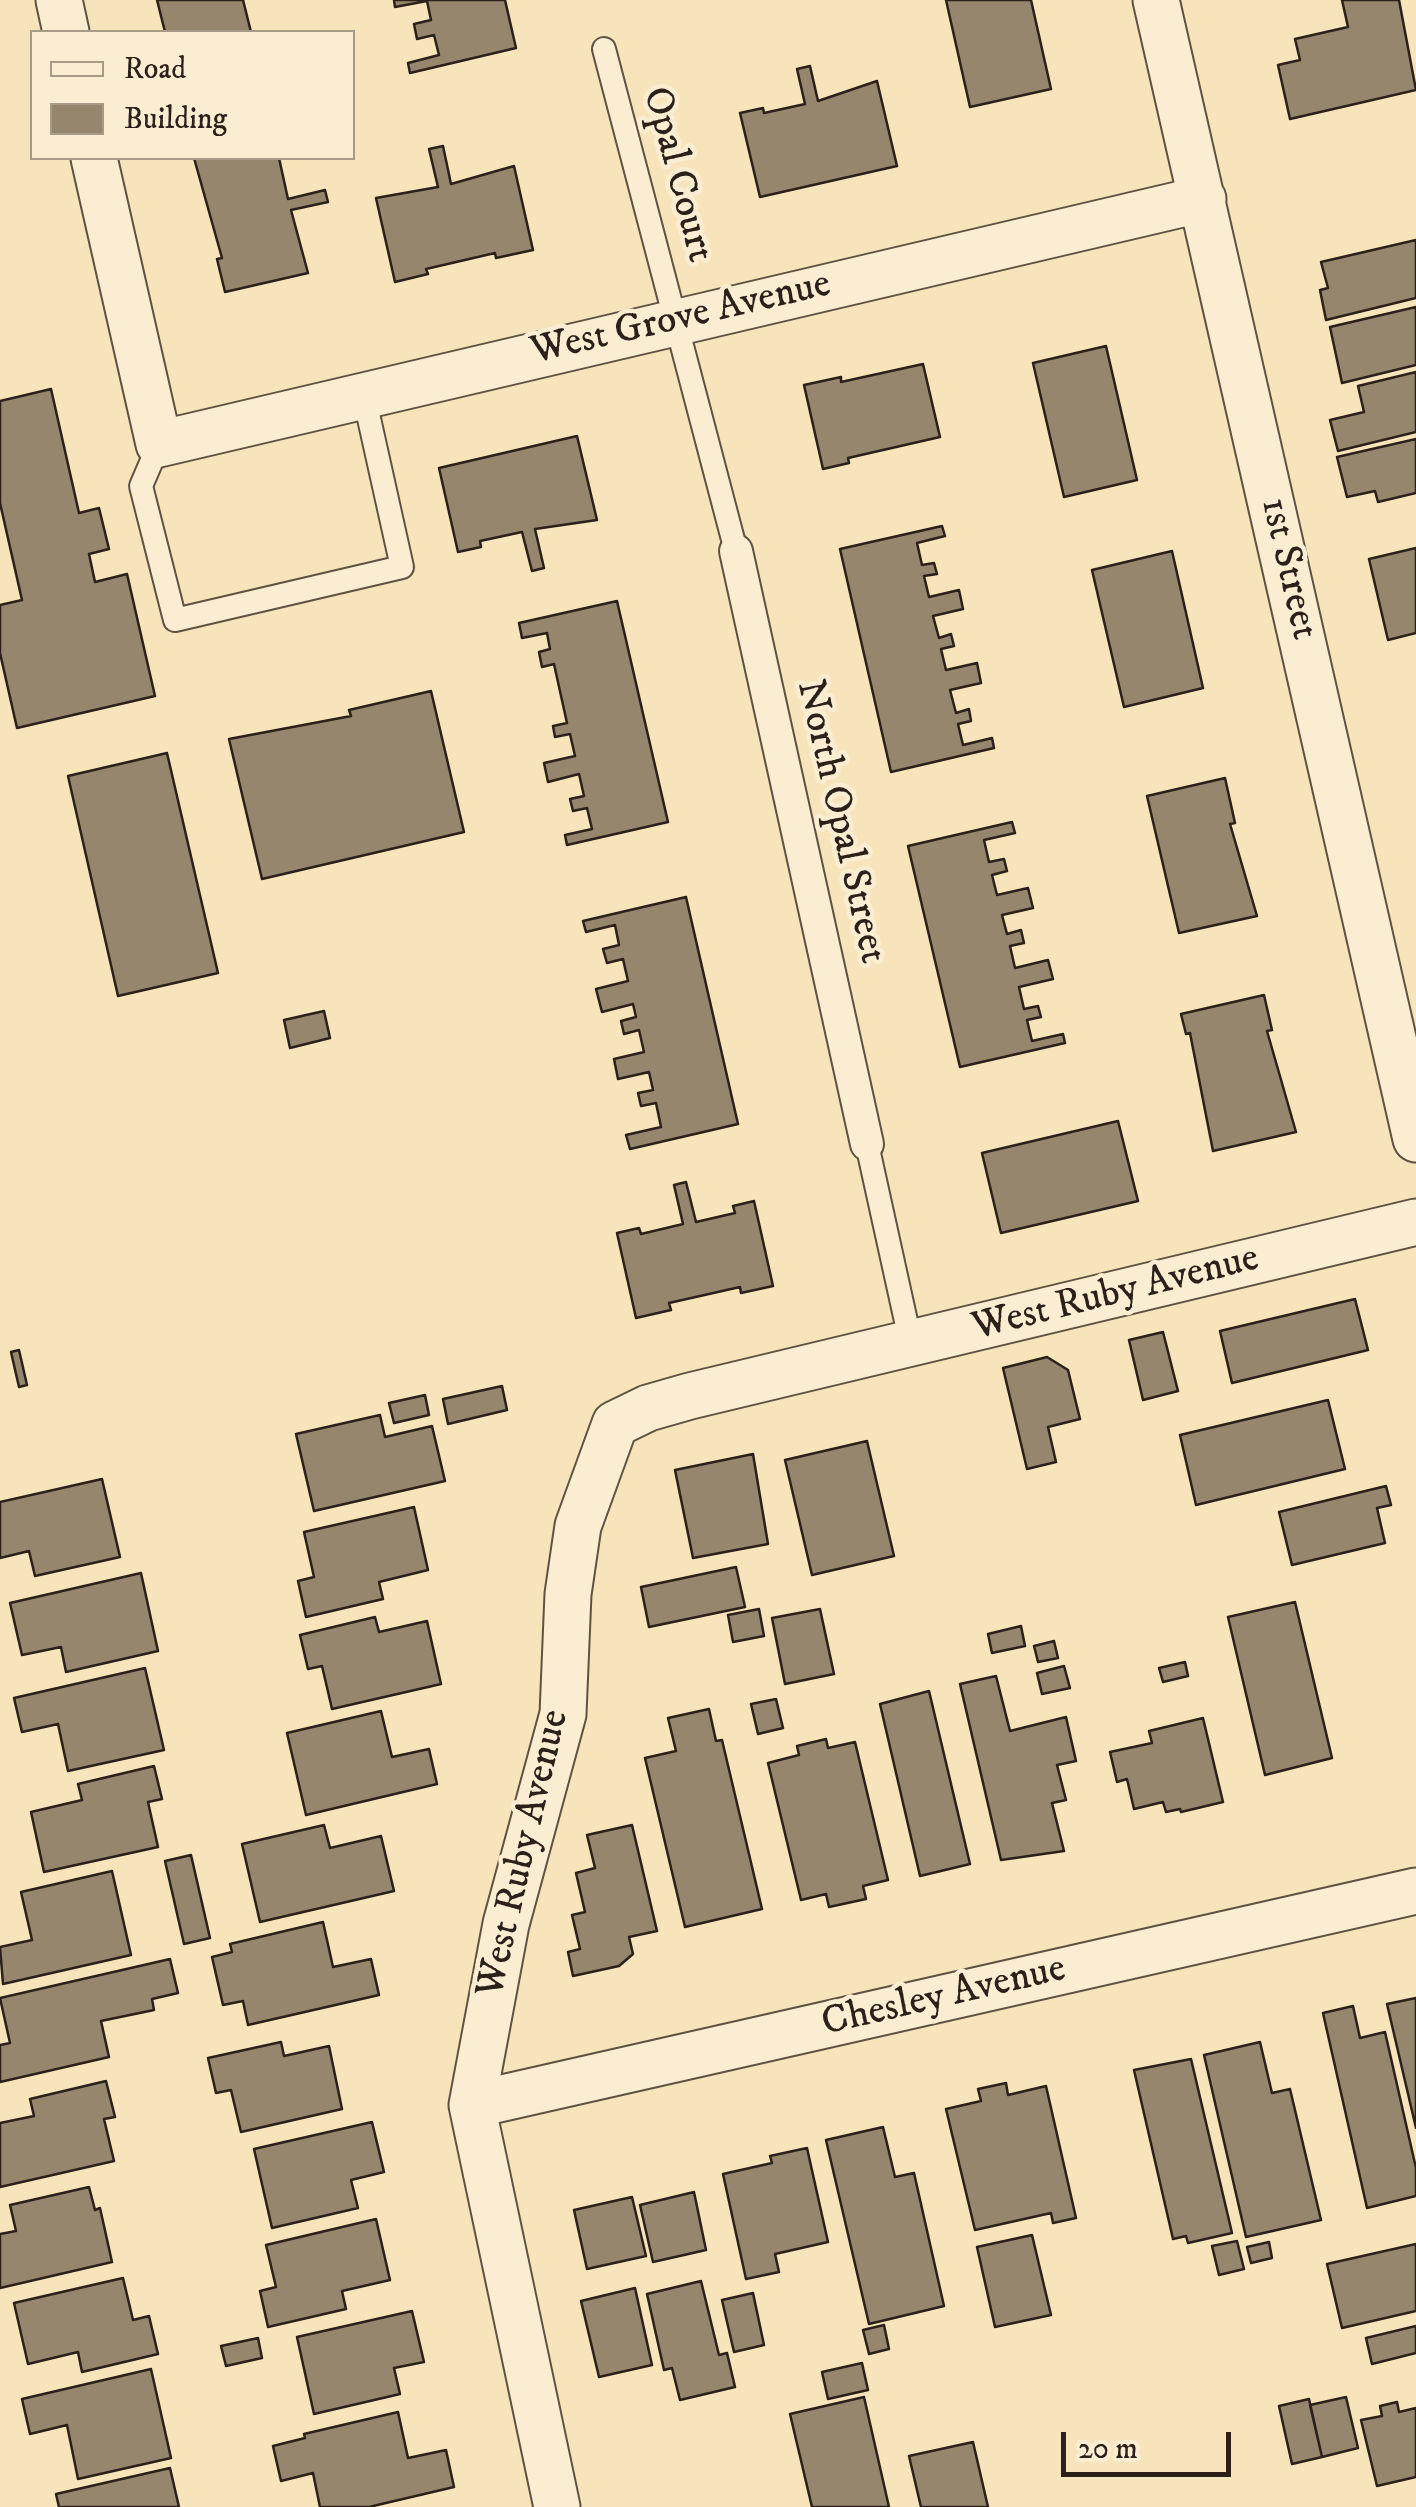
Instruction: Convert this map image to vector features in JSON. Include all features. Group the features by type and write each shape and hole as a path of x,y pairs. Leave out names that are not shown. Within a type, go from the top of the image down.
{"street":[{"path":"59,0 66,30"},
{"name":"1st Street","path":"1156,0 1416,1139"},
{"path":"94,160 159,444"},
{"name":"West Grove Avenue","path":"159,444 1203,199"},
{"name":"North Opal Street","path":"736,551 867,1144"},
{"name":"West Ruby Avenue","path":"557,2507 472,2105 506,1924 563,1714 568,1594 578,1526 615,1424 648,1408 690,1396 1416,1222"},
{"name":"Chesley Avenue","path":"472,2105 1416,1891"}],"lane":[{"name":"Opal Court","path":"604,49 676,321"},
{"name":"North Opal Street","path":"676,321 736,551"},
{"path":"159,444 141,486 175,620 402,567 364,396"},
{"name":"North Opal Street","path":"867,1144 911,1344"}],"building":[{"path":"157,0 243,0 250,30 164,30"},
{"path":"394,0 505,0 516,48 410,73 408,63 439,55 434,35 417,39 414,24 431,20 427,1 395,7"},
{"path":"946,0 1031,0 1051,89 970,107"},
{"path":"1342,0 1399,0 1416,90 1290,119 1278,65 1300,60 1295,39 1348,27"},
{"path":"810,66 818,101 877,81 897,166 760,197 740,113 763,108 764,113 805,104 797,69"},
{"path":"443,146 451,184 514,166 533,250 496,258 495,253 426,269 428,274 395,282 376,198 438,187 429,149"},
{"path":"195,160 279,160 288,199 325,190 328,202 291,210 308,273 225,292 217,259 222,258"},
{"path":"1416,240 1416,298 1326,320 1320,290 1328,288 1321,262"},
{"path":"1416,307 1416,365 1342,383 1330,327"},
{"path":"1106,346 1137,480 1064,497 1033,363"},
{"path":"923,364 940,437 848,458 849,463 823,469 804,385 841,377 841,382"},
{"path":"1416,372 1416,432 1338,451 1330,420 1364,412 1358,386"},
{"path":"51,389 79,513 99,508 109,549 89,554 95,582 127,574 155,696 17,728 0,653 0,605 22,600 0,503 0,401"},
{"path":"577,436 597,520 535,529 544,568 532,571 522,532 480,541 481,547 458,552 439,468"},
{"path":"1416,439 1416,493 1378,502 1375,491 1347,497 1337,457"},
{"path":"942,526 945,536 917,543 922,565 934,563 937,574 924,576 929,597 959,590 963,609 933,616 939,638 951,634 954,646 941,649 946,670 977,663 981,683 950,690 956,713 969,709 971,721 958,724 963,745 992,738 994,748 891,772 840,549"},
{"path":"1416,548 1416,633 1388,640 1369,559"},
{"path":"1172,551 1203,688 1124,707 1092,570"},
{"path":"617,601 668,822 567,845 565,835 592,829 587,808 573,811 570,799 584,796 579,774 548,782 544,763 575,756 570,734 555,737 553,726 567,723 554,664 542,667 539,652 550,649 547,633 522,638 519,623"},
{"path":"431,691 464,832 262,879 229,739 351,716 349,710"},
{"path":"167,753 218,973 118,996 68,776"},
{"path":"1225,778 1235,823 1230,824 1257,916 1179,933 1147,796"},
{"path":"1012,822 1015,833 984,840 989,862 1004,859 1007,871 992,875 997,895 1028,888 1033,908 1002,915 1007,934 1021,930 1024,943 1010,946 1015,968 1048,960 1053,979 1019,987 1024,1009 1038,1006 1041,1017 1027,1020 1032,1041 1063,1034 1065,1043 960,1067 908,846"},
{"path":"686,897 738,1124 630,1149 626,1135 661,1127 656,1103 641,1106 638,1093 653,1090 649,1072 618,1079 614,1059 644,1052 639,1030 624,1034 621,1021 636,1017 633,1004 602,1012 596,989 628,981 623,959 607,963 603,949 619,945 615,925 586,932 583,921"},
{"path":"1264,995 1272,1030 1267,1031 1296,1132 1213,1151 1190,1033 1186,1034 1181,1014"},
{"path":"324,1011 330,1038 290,1048 284,1020"},
{"path":"1118,1121 1138,1201 1001,1233 982,1153"},
{"path":"686,1182 696,1222 735,1213 733,1206 754,1201 773,1286 741,1293 740,1287 669,1303 671,1310 636,1318 617,1233 639,1228 641,1234 683,1224 674,1185"},
{"path":"1355,1299 1368,1350 1232,1383 1220,1331"},
{"path":"1163,1332 1178,1391 1143,1400 1129,1340"},
{"path":"19,1350 27,1385 19,1387 11,1352"},
{"path":"1047,1357 1068,1370 1080,1419 1048,1427 1056,1462 1027,1469 1003,1368"},
{"path":"502,1386 507,1410 448,1424 443,1399"},
{"path":"425,1395 429,1415 394,1423 389,1403"},
{"path":"1328,1400 1345,1469 1196,1505 1180,1435"},
{"path":"380,1415 385,1437 432,1426 445,1481 314,1511 296,1434"},
{"path":"867,1441 894,1556 812,1575 785,1460"},
{"path":"753,1454 768,1544 693,1558 675,1470"},
{"path":"102,1479 120,1557 35,1576 29,1551 0,1558 0,1502"},
{"path":"1386,1486 1391,1505 1377,1508 1385,1543 1292,1565 1279,1512"},
{"path":"414,1507 428,1570 379,1582 383,1599 306,1617 298,1581 314,1577 304,1532"},
{"path":"736,1567 745,1607 649,1627 641,1587"},
{"path":"141,1573 158,1651 66,1672 61,1647 22,1655 10,1603"},
{"path":"1295,1602 1332,1758 1265,1775 1228,1617"},
{"path":"759,1609 764,1636 733,1642 728,1615"},
{"path":"820,1609 834,1674 785,1684 772,1618"},
{"path":"375,1617 379,1632 427,1621 441,1684 332,1709 322,1666 308,1669 300,1635"},
{"path":"1021,1626 1025,1646 992,1653 988,1634"},
{"path":"1054,1641 1058,1658 1038,1662 1034,1646"},
{"path":"1185,1662 1188,1676 1163,1682 1159,1668"},
{"path":"1064,1666 1070,1688 1042,1694 1037,1673"},
{"path":"145,1668 164,1750 68,1771 58,1724 22,1732 14,1698"},
{"path":"996,1676 1010,1731 1066,1717 1076,1761 1057,1765 1066,1800 1052,1803 1064,1851 1001,1860 960,1684"},
{"path":"929,1691 970,1864 920,1876 880,1704"},
{"path":"776,1699 783,1728 758,1734 751,1704"},
{"path":"709,1709 716,1741 722,1740 762,1909 685,1927 645,1758 676,1751 668,1718"},
{"path":"381,1711 392,1757 429,1749 437,1784 306,1815 287,1733"},
{"path":"1203,1718 1223,1802 1181,1812 1166,1812 1163,1802 1134,1809 1127,1779 1117,1782 1110,1752 1152,1743 1149,1731"},
{"path":"826,1739 828,1748 855,1742 888,1880 863,1886 866,1899 829,1907 826,1894 801,1900 768,1763 799,1755 797,1746"},
{"path":"154,1766 162,1799 148,1802 158,1847 44,1872 31,1812 82,1800 78,1784"},
{"path":"324,1825 330,1848 381,1836 394,1891 260,1922 242,1844"},
{"path":"632,1825 657,1931 629,1937 633,1954 619,1966 573,1976 568,1952 580,1949 572,1915 585,1912 576,1873 595,1868 587,1835"},
{"path":"191,1855 210,1938 184,1944 165,1861"},
{"path":"112,1871 131,1955 3,1984 0,1947 32,1940 21,1892"},
{"path":"323,1922 333,1967 371,1959 379,1995 248,2025 243,2001 223,2005 212,1957 232,1952 230,1944"},
{"path":"170,1959 178,1993 152,1999 154,2010 101,2021 109,2057 0,2082 0,2045 10,2043 0,1998"},
{"path":"1416,1998 1416,2128 1387,2004"},
{"path":"1353,2006 1360,2038 1385,2032 1416,2168 1416,2196 1367,2208 1323,2013"},
{"path":"281,2042 284,2056 329,2046 342,2109 241,2132 231,2090 216,2093 208,2058"},
{"path":"1260,2042 1272,2093 1290,2089 1321,2220 1246,2237 1204,2055"},
{"path":"1191,2059 1232,2233 1188,2243 1186,2236 1173,2239 1134,2070"},
{"path":"106,2081 115,2117 104,2119 114,2161 0,2187 0,2123 34,2116 30,2099"},
{"path":"1006,2083 1008,2095 1046,2086 1076,2218 1053,2223 1051,2213 975,2230 946,2109 981,2101 978,2089"},
{"path":"372,2122 384,2172 351,2180 358,2208 272,2228 254,2149"},
{"path":"883,2127 895,2177 914,2173 944,2306 869,2324 826,2140"},
{"path":"807,2148 828,2242 775,2254 779,2272 746,2279 723,2174 772,2163 770,2156"},
{"path":"89,2187 95,2210 100,2208 112,2262 0,2288 0,2234 16,2231 10,2205"},
{"path":"694,2192 706,2250 653,2262 640,2205"},
{"path":"632,2197 646,2256 587,2269 574,2210"},
{"path":"376,2219 390,2280 342,2291 346,2309 268,2327 260,2291 276,2287 266,2245"},
{"path":"1032,2235 1051,2315 995,2327 977,2247"},
{"path":"1237,2241 1244,2269 1219,2275 1212,2246"},
{"path":"1269,2242 1272,2258 1251,2263 1247,2247"},
{"path":"1416,2244 1416,2311 1342,2328 1327,2264"},
{"path":"123,2278 133,2320 149,2316 158,2354 82,2372 78,2352 28,2364 14,2303"},
{"path":"701,2281 719,2355 727,2353 735,2387 680,2400 672,2368 664,2370 647,2294"},
{"path":"635,2288 652,2365 599,2377 581,2301"},
{"path":"753,2293 764,2345 734,2352 722,2300"},
{"path":"412,2311 424,2362 394,2368 400,2394 314,2414 297,2337"},
{"path":"884,2325 889,2349 869,2354 863,2330"},
{"path":"1416,2326 1416,2353 1372,2364 1366,2338"},
{"path":"258,2338 262,2358 226,2366 221,2346"},
{"path":"862,2363 868,2390 828,2399 822,2372"},
{"path":"151,2369 171,2458 78,2479 67,2425 30,2434 22,2399"},
{"path":"864,2397 889,2507 812,2507 790,2414"},
{"path":"1346,2397 1358,2448 1322,2457 1310,2405"},
{"path":"1309,2399 1322,2457 1292,2464 1279,2406"},
{"path":"1397,2402 1399,2412 1416,2408 1416,2477 1377,2486 1361,2420 1382,2416 1380,2406"},
{"path":"398,2412 408,2458 446,2450 454,2487 369,2507 320,2507 313,2473 281,2481 273,2446 305,2438 304,2434"},
{"path":"973,2442 988,2507 921,2507 909,2456"},
{"path":"170,2468 179,2507 59,2507 56,2494"}]}
